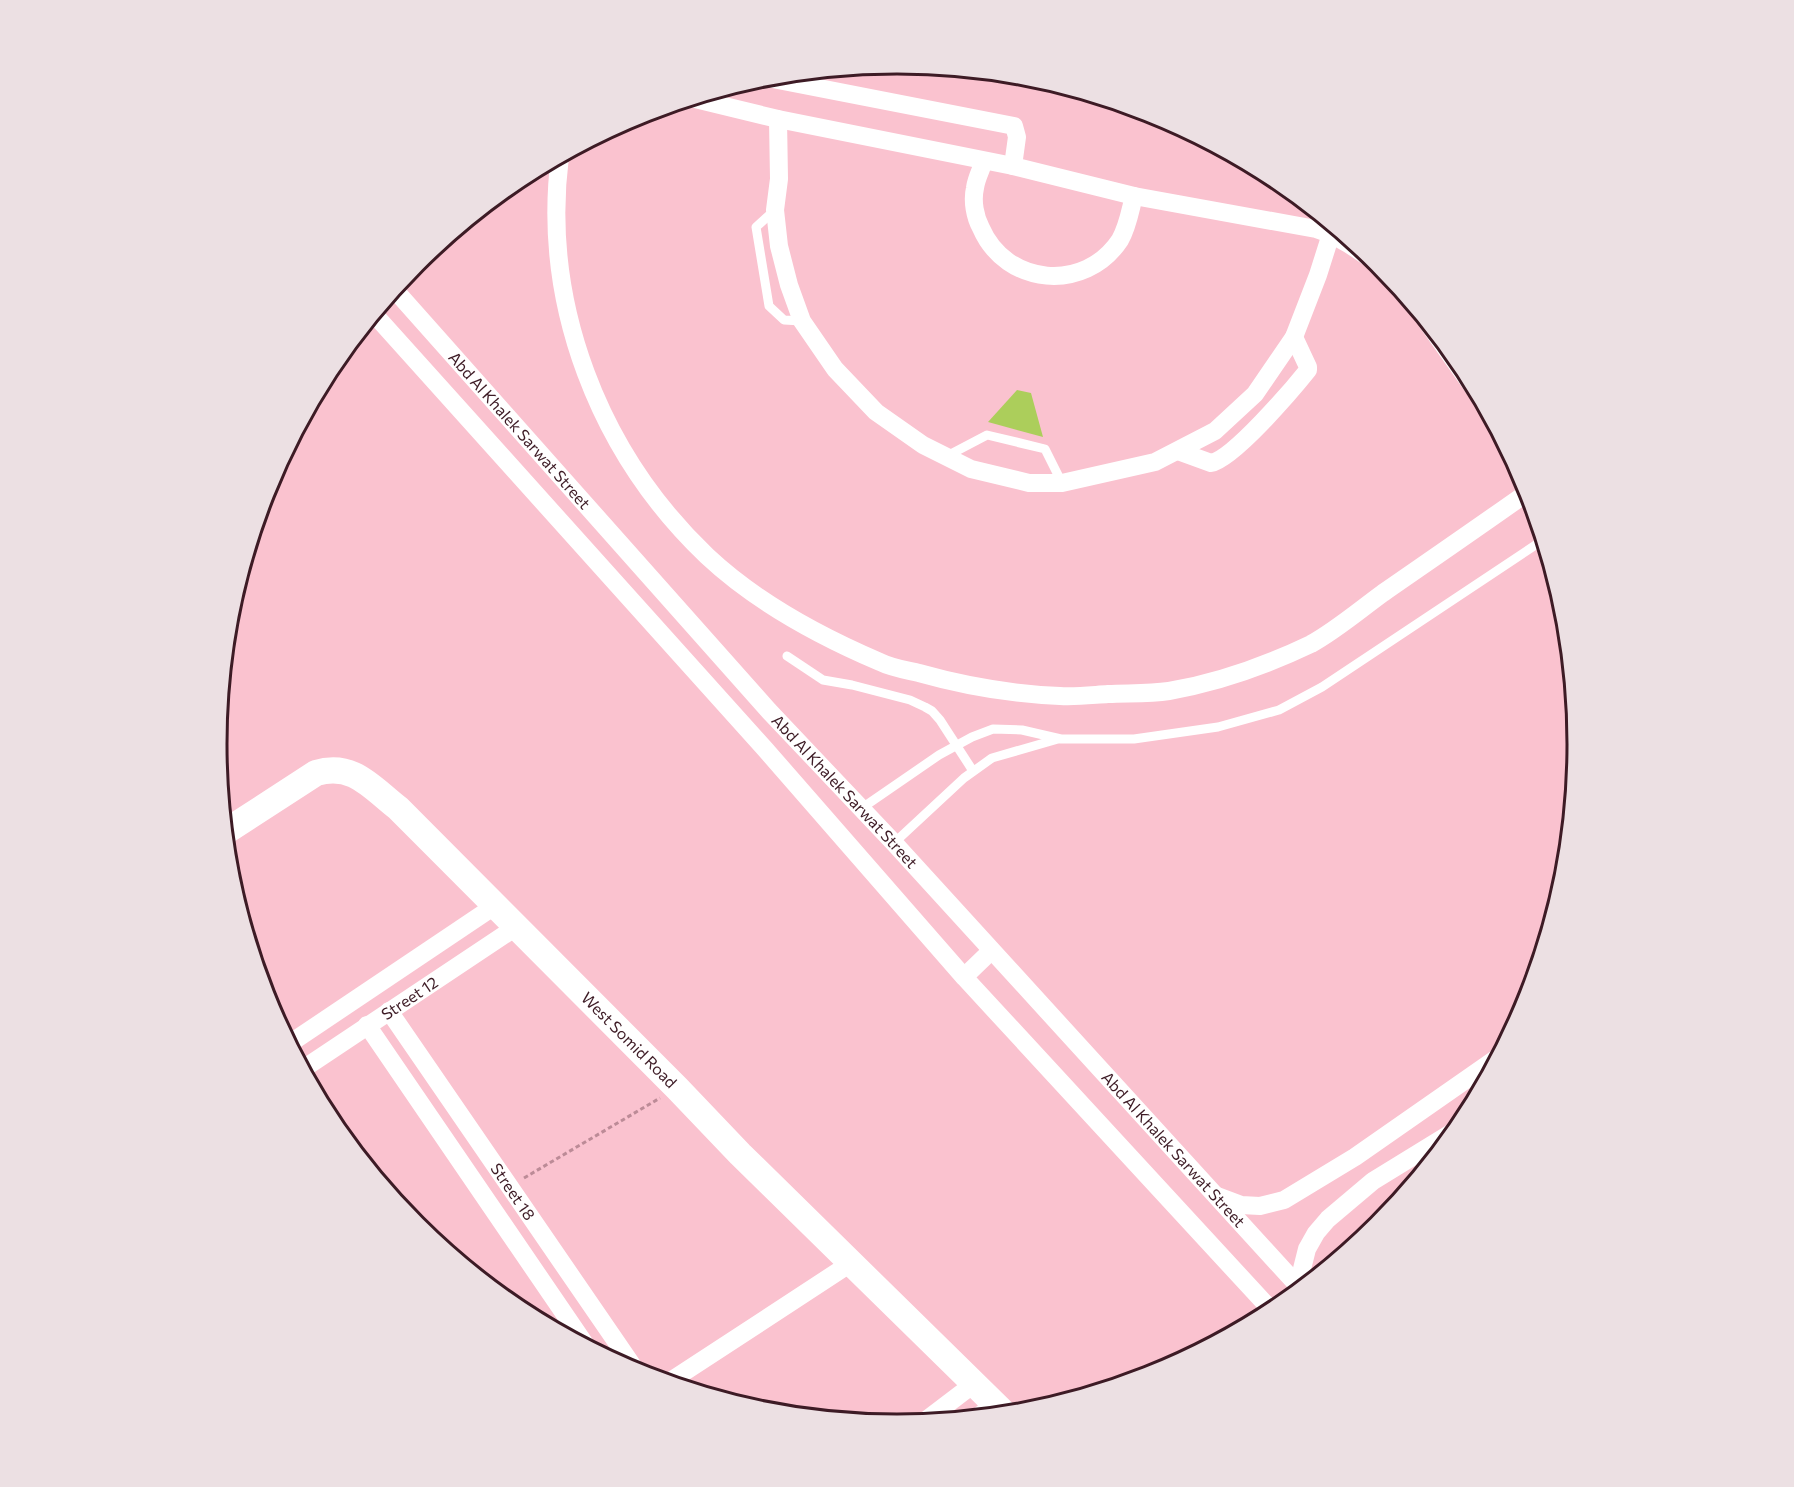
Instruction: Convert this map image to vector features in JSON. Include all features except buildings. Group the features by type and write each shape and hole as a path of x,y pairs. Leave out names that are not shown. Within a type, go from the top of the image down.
{"street":[{"path":"790,82 1014,126 1017,137 1013,166"},
{"path":"706,102 778,119 1013,166 1134,196 1330,232"},
{"path":"778,119 779,179 776,210 779,246 789,285 802,321 835,369 876,412 923,445 971,469 1029,483 1062,483 1155,462 1215,431 1255,394 1294,337 1335,237"},
{"path":"984,162 974,188 976,217 987,243 1007,264 1034,275 1063,276 1090,266 1108,254 1119,241 1127,226 1134,196"},
{"path":"559,165 557,183 563,294 592,392 623,454 656,499 707,555 745,587 803,625 883,664 1001,691 1062,696 1168,691 1244,672 1314,642 1520,498"},
{"name":"Abd Al Khalek Sarwat Street","path":"399,295 770,711 862,808 990,951 1295,1282"},
{"name":"Abd Al Khalek Sarwat Street","path":"379,319 765,749 964,976 1265,1303"},
{"path":"1178,451 1208,462 1215,462 1239,443 1292,391 1308,370 1294,337"},
{"name":"West Somid Road","path":"233,827 316,773 330,769 342,769 359,777 398,807 740,1154 975,1383 990,1407"},
{"name":"Street 12","path":"296,1040 496,905"},
{"name":"Street 12","path":"310,1065 516,927"},
{"path":"964,976 990,951"},
{"name":"Street 18","path":"389,1011 625,1355"},
{"name":"Street 18","path":"367,1026 576,1331"},
{"path":"1214,1195 1241,1204 1260,1206 1284,1200 1355,1157 1483,1068"},
{"path":"1302,1277 1307,1249 1316,1233 1328,1219 1373,1181 1435,1143"},
{"path":"1355,1157 1373,1181"},
{"path":"678,1376 851,1263"},
{"path":"937,1412 975,1383"}],"lane":[{"path":"776,210 756,227 769,306 784,320 802,321"},
{"path":"947,456 987,435 1045,449 1062,483"},
{"path":"862,808 939,755 993,729 1022,730 1061,738 1134,739 1218,727 1279,710 1322,687 1536,545"},
{"path":"787,656 823,680 910,700 932,711 973,771"},
{"path":"894,843 973,771 992,758 1061,738"}],"path":[{"path":"509,1186 677,1088"}],"green space":[{"path":"1017,390 1031,393 1043,437 988,422"}]}
